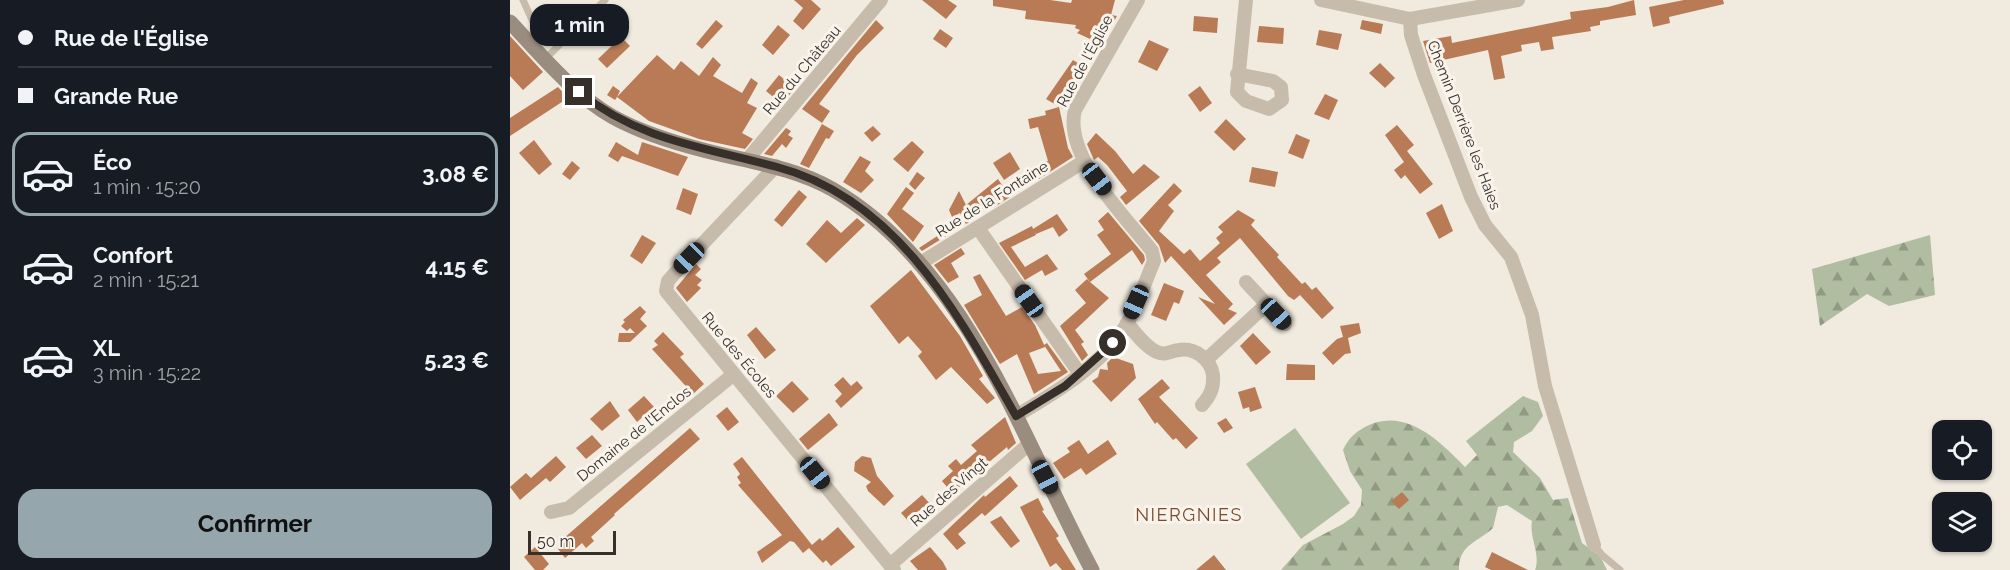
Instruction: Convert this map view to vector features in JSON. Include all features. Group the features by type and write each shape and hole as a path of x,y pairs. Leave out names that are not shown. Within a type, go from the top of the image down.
{"street":[{"name":"Rue du Château","path":"747,160 881,0"},
{"name":"Rue de l'Église","path":"1016,416 1065,386 1103,355 1122,332 1154,261 1152,250 1083,162 1072,121 1075,110 1138,0"},
{"path":"1237,74 1246,0"},
{"path":"1321,0 1410,19 1424,19 1518,0"},
{"name":"Chemin Derrière les Haies","path":"1410,19 1411,34 1424,75 1471,197 1485,225 1511,257 1532,315 1545,386 1594,545"},
{"path":"510,22 579,92 612,117 672,141 776,166 812,179 847,198 882,225 919,264 959,316 1016,416 1092,570"},
{"name":"Rue de la Fontaine","path":"919,264 1083,162"},
{"name":"Rue des Écoles","path":"776,166 675,273 668,281 666,291 892,567"},
{"path":"978,228 1080,374"},
{"path":"1246,282 1285,324"},
{"path":"1206,359 1267,304"},
{"path":"1126,323 1152,350 1167,354 1181,349 1194,352 1206,359 1212,373 1213,387 1209,398 1202,405"},
{"name":"Domaine de l'Enclos","path":"550,512 569,508 734,374"},
{"name":"Rue des Vingt","path":"892,567 1029,444"}],"lane":[{"path":"523,0 538,33 542,56"},
{"path":"542,56 605,0"},
{"path":"1594,545 1620,570"}],"green space":[{"path":"1930,235 1935,295 1889,306 1867,294 1820,326 1812,269"},
{"path":"1523,396 1538,402 1543,416 1532,431 1514,442 1513,452 1540,478 1553,500 1568,498 1582,543 1600,556 1607,570 1535,570 1537,558 1532,521 1507,505 1498,507 1493,528 1465,549 1459,570 1281,570 1303,545 1343,524 1354,516 1361,505 1362,490 1350,471 1343,450 1349,439 1357,432 1379,422 1407,423 1444,446 1465,467 1477,455 1466,441"},
{"path":"1295,428 1350,503 1301,539 1246,464"}],"building":[{"path":"794,0 811,0 821,9 803,30 793,21 803,8"},
{"path":"922,0 948,0 957,6 946,19"},
{"path":"993,0 1050,0 1071,3 1072,0 1115,0 1111,15 1117,16 1101,44 1077,33 1080,30 1075,28 1076,25 1025,19 1026,11 993,6"},
{"path":"1634,0 1636,15 1600,21 1600,25 1590,27 1591,31 1552,37 1554,49 1541,51 1539,42 1521,45 1522,51 1501,56 1505,78 1494,80 1488,50 1430,63 1423,41 1451,36 1452,43 1571,19 1570,12 1608,7"},
{"path":"1684,0 1723,0 1724,4 1669,17 1670,23 1653,27 1649,7"},
{"path":"1194,16 1218,18 1217,33 1193,31"},
{"path":"716,20 723,26 702,49 696,44"},
{"path":"876,20 884,28 857,55 819,104 830,111 822,123 802,109"},
{"path":"1362,20 1383,24 1381,34 1360,29"},
{"path":"778,25 790,35 773,55 762,45"},
{"path":"1259,26 1284,28 1283,44 1257,42"},
{"path":"940,29 953,38 946,48 933,39"},
{"path":"1319,30 1342,34 1338,50 1316,45"},
{"path":"510,36 543,72 523,90 510,76"},
{"path":"621,37 630,46 607,68 598,59"},
{"path":"1149,40 1169,49 1157,71 1138,62"},
{"path":"657,55 674,70 681,61 699,76 713,57 721,65 713,76 742,93 751,78 758,83 747,103 757,108 742,133 753,139 745,149 699,139 649,121 617,97"},
{"path":"1073,60 1087,69 1063,109 1046,99"},
{"path":"1380,63 1395,78 1385,88 1369,73"},
{"path":"779,75 795,88 782,104 766,91"},
{"path":"613,86 620,91 615,100 607,95"},
{"path":"1200,86 1212,103 1200,112 1188,95"},
{"path":"558,87 568,98 510,136 510,118"},
{"path":"1325,94 1338,100 1329,120 1314,114"},
{"path":"1059,107 1068,148 1073,157 1039,179 1033,168 1048,161 1038,127 1030,129 1028,119 1046,115 1045,111"},
{"path":"1226,119 1246,139 1234,151 1214,132"},
{"path":"822,124 834,131 829,139 826,138 809,168 800,164"},
{"path":"1397,125 1414,145 1407,151 1433,184 1420,194 1405,175 1401,179 1394,170 1404,162 1385,135"},
{"path":"873,126 881,134 872,142 864,133"},
{"path":"786,128 791,131 788,135 793,138 786,148 782,144 772,156 764,154"},
{"path":"1096,133 1115,151 1133,174 1144,164 1160,177 1126,205 1120,197 1127,191 1107,165 1098,157 1094,160 1087,144"},
{"path":"1296,134 1310,140 1303,159 1288,153"},
{"path":"534,140 552,164 539,175 519,153"},
{"path":"912,141 924,152 908,172 893,159"},
{"path":"616,142 638,155 642,142 688,157 678,176 622,156 618,162 608,156"},
{"path":"1010,152 1020,169 1004,180 993,163"},
{"path":"860,156 871,162 865,171 874,180 861,193 843,182"},
{"path":"572,161 580,168 570,180 562,174"},
{"path":"1252,167 1278,172 1275,187 1249,182"},
{"path":"917,172 925,178 915,190 909,184"},
{"path":"998,179 1010,197 993,208 991,204 972,215 974,219 966,224 960,213 952,217 949,210 959,191 966,205"},
{"path":"1174,183 1182,191 1168,205 1174,211 1159,231 1184,254 1190,249 1200,261 1220,243 1216,238 1223,232 1218,227 1238,210 1255,220 1251,225 1302,284 1305,282 1312,290 1316,287 1334,308 1322,319 1300,295 1294,300 1288,296 1240,238 1217,258 1221,262 1206,275 1233,304 1228,309 1237,313 1224,325 1198,297 1215,304 1171,256 1165,263 1159,245 1139,221"},
{"path":"906,187 914,193 902,209 924,226 913,242 887,214"},
{"path":"683,188 698,194 691,215 676,209"},
{"path":"799,190 807,197 782,227 774,220"},
{"path":"1442,204 1453,231 1439,239 1426,213"},
{"path":"1108,212 1144,255 1145,260 1142,265 1132,250 1090,282 1084,274 1111,254 1097,235 1104,230 1098,221"},
{"path":"1057,214 1068,230 1059,237 1053,227 1036,234 1035,232 1036,235 1011,247 1025,267 1047,254 1058,269 1045,276 1042,270 1025,280 999,243 1032,226 1033,229"},
{"path":"857,218 865,225 826,263 806,244 827,220 841,233"},
{"path":"948,229 951,233 922,251 919,248"},
{"path":"642,235 656,243 642,264 630,256"},
{"path":"961,248 965,254 951,263 959,277 948,283 934,265"},
{"path":"696,264 701,269 695,275 702,280 697,285 701,288 687,302 676,288"},
{"path":"911,270 960,336 983,376 979,379 995,398 987,404 951,367 936,380 918,356 922,352 908,336 899,344 870,306"},
{"path":"980,274 1006,316 1022,307 1035,325 1044,345 1047,343 1068,372 1034,394 1017,354 1000,364 964,305 982,295 973,277","holes":["1044,345 1061,371 1038,374 1029,353 1045,347"]},
{"path":"1087,279 1109,298 1075,330 1084,342 1081,344 1088,355 1082,361 1060,326 1086,303 1075,290"},
{"path":"1164,283 1184,291 1179,304 1174,302 1166,321 1151,315"},
{"path":"640,306 646,312 640,319 647,326 630,342 618,342 619,333 635,333 630,328 627,331 621,326 625,322 623,320"},
{"path":"1359,323 1361,333 1348,338 1351,353 1345,354 1333,365 1322,353 1337,339 1343,337 1340,326"},
{"path":"756,327 776,350 765,359 747,335"},
{"path":"663,332 684,354 680,357 704,384 693,394 652,349 658,345 654,341"},
{"path":"1253,333 1271,352 1256,365 1240,346"},
{"path":"1113,357 1133,364 1136,378 1111,402 1092,381 1098,377 1100,369 1108,370 1107,363"},
{"path":"1287,364 1315,365 1315,380 1286,380"},
{"path":"760,376 774,389 767,396 753,383"},
{"path":"843,377 851,386 857,381 863,388 841,408 835,401 842,394 834,385"},
{"path":"1162,379 1170,388 1159,397 1198,438 1186,449 1176,438 1173,440 1157,422 1155,424 1138,399"},
{"path":"792,381 809,399 793,413 776,396"},
{"path":"1255,387 1262,408 1250,412 1249,407 1243,409 1238,392"},
{"path":"644,396 654,407 637,422 628,410"},
{"path":"610,401 620,416 602,431 590,419"},
{"path":"727,407 739,422 728,431 716,416"},
{"path":"829,413 838,425 808,450 799,439"},
{"path":"1005,417 1016,443 1008,450 1007,447 952,493 942,481 953,471 948,466 956,459 961,465 977,451 971,445"},
{"path":"1226,418 1233,428 1224,433 1217,423"},
{"path":"690,428 700,439 614,514 591,537 594,541 586,548 582,543 565,558 558,549 565,542 563,539"},
{"path":"592,435 602,446 586,459 576,448"},
{"path":"1079,440 1088,454 1108,440 1117,454 1086,475 1081,468 1064,479 1053,463 1070,452 1067,448"},
{"path":"556,456 566,467 550,482 546,478 520,500 510,487 526,473 531,478"},
{"path":"862,456 871,458 877,476 894,496 884,506 868,491 866,486 871,482 854,471 855,462"},
{"path":"742,457 812,545 820,538 822,541 838,527 855,547 831,566 826,560 823,563 809,548 803,553 794,542 790,541 762,563 757,552 782,535 738,485 741,483 737,477 740,474 733,464"},
{"path":"1010,476 1018,486 985,516 982,513 958,534 966,543 957,550 943,534 984,495 985,497"},
{"path":"1402,492 1409,500 1399,509 1391,501"},
{"path":"922,495 932,506 911,524 901,513"},
{"path":"1038,498 1044,510 1042,511 1059,536 1056,538 1076,570 1062,570 1056,563 1050,567 1020,507"},
{"path":"1001,516 1020,541 1011,548 990,522"},
{"path":"535,547 549,564 543,570 535,570 524,557"},
{"path":"930,547 947,570 918,570 910,561"},
{"path":"1492,552 1528,570 1491,570 1485,567"},
{"path":"1214,555 1226,570 1196,570"}],"district":[{"name":"NIERGNIES","path":"1189,515"}],"route":[{"path":"579,92 612,117 646,132 705,151 794,172 830,188 865,211 901,243 950,302 1016,416 1065,386 1103,355 1113,343"}]}
